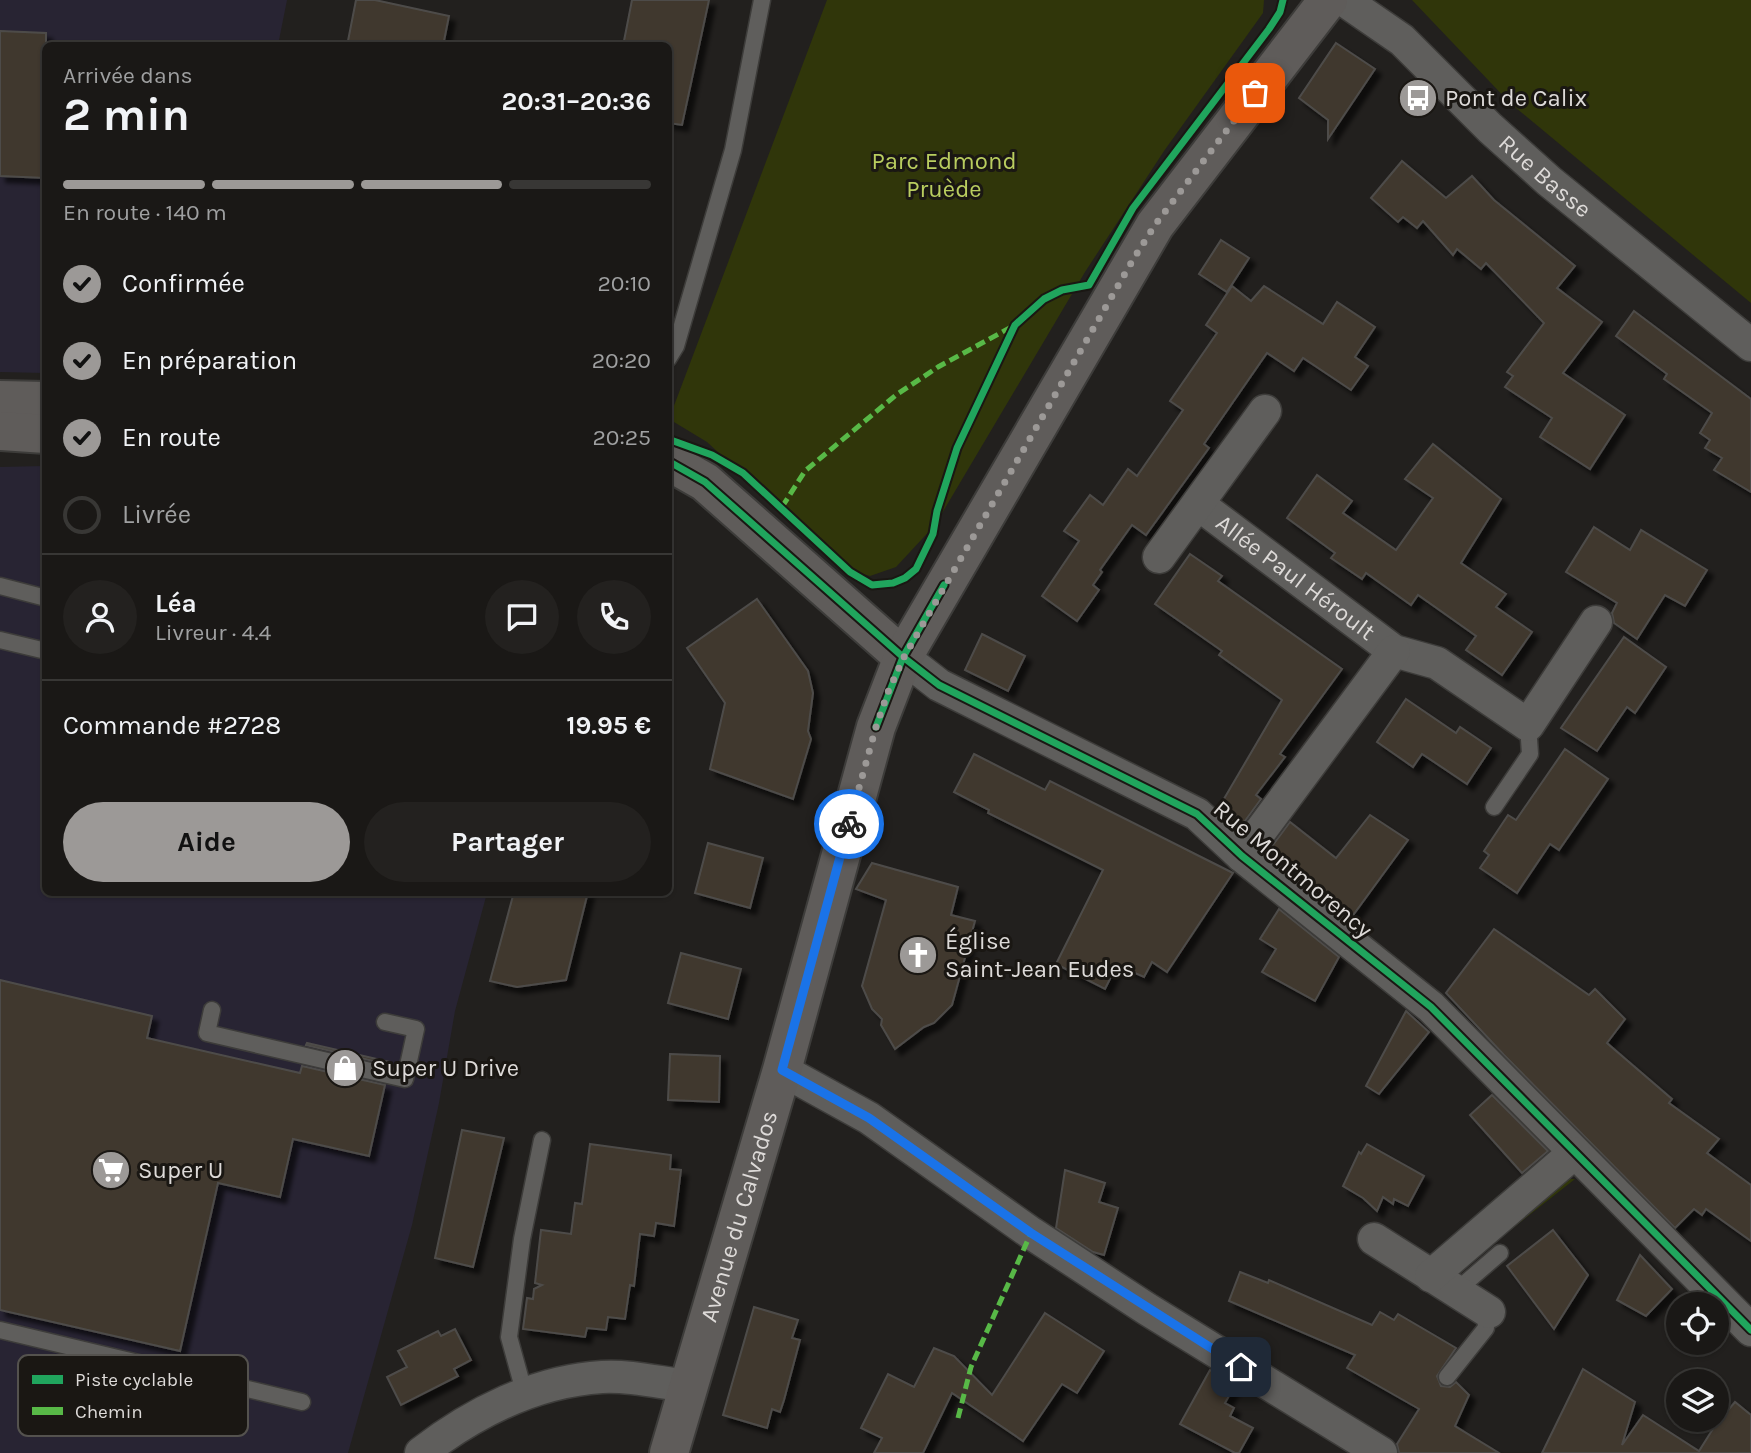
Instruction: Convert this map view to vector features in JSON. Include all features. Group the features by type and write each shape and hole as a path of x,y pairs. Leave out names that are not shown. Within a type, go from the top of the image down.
{"street":[{"name":"Avenue du Calvados","path":"670,1453 782,1070 876,727 888,692 904,657 1155,225 1328,0"},
{"name":"Rue Basse","path":"1344,0 1402,40 1481,119 1549,181 1751,345"},
{"path":"0,400 42,401"},
{"name":"Allée Paul Héroult","path":"1160,557 1265,411"},
{"path":"0,431 42,434"},
{"name":"Rue Montmorency","path":"676,464 705,482 939,685 1197,814 1242,856 1431,1007 1751,1330"},
{"name":"Allée Paul Héroult","path":"1198,504 1394,651 1437,663 1528,725"},
{"path":"1528,725 1597,622"},
{"name":"Allée Paul Héroult","path":"1242,856 1394,651"},
{"path":"782,1070 869,1118 1042,1241 1381,1453"},
{"path":"1444,1283 1574,1153"},
{"path":"1374,1239 1487,1311"},
{"path":"421,1453 477,1416 562,1382 605,1376 688,1386"}],"lane":[{"path":"672,352 733,150 762,0"},
{"path":"0,586 42,597"},
{"path":"0,640 42,650"},
{"path":"1494,807 1530,754 1528,725"},
{"path":"212,1010 206,1032 405,1079 416,1029 385,1022"},
{"path":"525,1395 509,1337 522,1239 542,1140"},
{"path":"1444,1283 1500,1253"},
{"path":"1447,1377 1486,1328 1487,1311"},
{"path":"0,1330 105,1355"},
{"path":"248,1389 302,1402"}],"shaded area":[{"path":"0,0 287,0 279,42 42,42 42,373 0,372"},
{"path":"42,466 42,896 486,896 455,1011 439,1103 412,1225 348,1453 0,1453 0,467"}],"green space":[{"name":"Parc Edmond Pruède","path":"827,0 1264,0 1263,13 1164,151 1085,272 935,525 896,567 870,576 844,569 707,442 672,421 672,411"},
{"path":"1412,0 1751,0 1751,303 1510,103"},
{"path":"1559,1179 1575,1179 1470,1262"}],"building":[{"path":"356,0 375,0 449,16 444,42 348,42"},
{"path":"632,0 709,0 682,125 672,124 672,42 624,42"},
{"path":"0,31 46,33 46,42 42,42 42,178 0,176"},
{"path":"1336,43 1375,69 1328,139 1328,120 1299,98"},
{"path":"1402,161 1446,198 1472,176 1494,200 1575,266 1557,288 1602,322 1563,373 1625,415 1590,469 1540,437 1552,418 1505,387 1513,376 1507,372 1544,323 1486,263 1481,269 1457,249 1453,255 1423,221 1417,228 1403,217 1398,222 1371,198"},
{"path":"1221,240 1249,258 1227,292 1199,274"},
{"path":"1232,286 1251,301 1264,286 1323,324 1337,302 1375,327 1355,357 1368,366 1351,390 1303,358 1294,371 1267,353 1204,444 1209,448 1146,535 1132,525 1100,570 1102,572 1093,585 1099,590 1077,621 1042,596 1079,541 1064,531 1090,495 1103,505 1128,469 1137,476 1183,410 1170,401 1217,333 1206,325"},
{"path":"1634,311 1751,399 1751,492 1714,470 1722,458 1705,448 1710,440 1700,433 1712,413 1664,379 1667,374 1616,336"},
{"path":"1433,444 1501,499 1461,563 1506,594 1496,607 1532,632 1502,675 1466,650 1476,636 1418,595 1411,605 1366,573 1362,579 1331,558 1335,553 1287,518 1317,475 1352,501 1343,513 1396,550 1433,498 1405,479"},
{"path":"1594,527 1630,550 1641,530 1707,570 1685,606 1665,595 1637,639 1614,623 1612,613 1617,603 1566,572"},
{"path":"1190,554 1222,576 1218,581 1342,669 1280,754 1285,757 1256,795 1261,799 1242,825 1236,820 1234,823 1218,809 1282,700 1219,655 1222,651 1155,604"},
{"path":"757,599 808,671 813,693 808,731 811,739 793,799 710,769 725,703 687,648"},
{"path":"982,634 1025,656 1008,691 965,670"},
{"path":"1624,637 1666,667 1635,713 1627,707 1597,751 1561,728"},
{"path":"1406,699 1456,733 1460,727 1491,748 1467,784 1422,754 1413,767 1377,742"},
{"path":"1565,749 1608,779 1559,850 1550,844 1517,893 1480,868 1489,855 1484,851 1508,815 1516,820"},
{"path":"974,754 1045,790 1050,781 1233,873 1167,972 1152,962 1144,977 1117,965 1105,989 1056,964 1103,870 988,813 989,810 954,792"},
{"path":"1370,815 1408,840 1351,918 1270,849 1290,822 1336,858"},
{"path":"708,843 763,858 750,908 695,893"},
{"name":"Église Saint-Jean Eudes","path":"872,863 958,887 951,915 975,921 952,1005 934,1023 924,1027 895,1049 881,1025 882,1019 872,1009 862,986 886,900 856,889"},
{"path":"513,896 587,896 566,980 517,987 490,981"},
{"path":"1279,909 1339,957 1315,1001 1262,972 1276,949 1260,939"},
{"path":"1494,929 1589,995 1595,989 1625,1019 1607,1043 1672,1099 1669,1103 1719,1139 1707,1153 1751,1185 1751,1241 1706,1209 1702,1215 1694,1209 1675,1228 1446,993"},
{"path":"681,953 741,969 728,1019 668,1003"},
{"name":"Super U","path":"0,980 152,1016 147,1038 300,1073 302,1066 385,1085 369,1156 293,1139 280,1197 218,1183 180,1351 0,1310"},
{"path":"1406,1011 1429,1032 1379,1094 1366,1086"},
{"path":"307,1043 390,1062 390,1065 306,1045"},
{"path":"670,1054 720,1056 719,1102 668,1100"},
{"path":"1492,1095 1548,1151 1522,1173 1470,1115"},
{"path":"462,1130 504,1138 473,1267 435,1258"},
{"path":"590,1144 671,1155 670,1169 681,1170 674,1226 656,1223 654,1236 640,1234 634,1286 630,1285 625,1319 608,1317 606,1330 587,1328 585,1337 523,1329 527,1298 533,1299 534,1289 542,1285 535,1283 541,1230 571,1234 575,1203 582,1204"},
{"path":"1367,1144 1424,1176 1408,1206 1394,1199 1393,1204 1383,1197 1377,1211 1363,1198 1343,1186 1359,1152 1361,1154"},
{"path":"1065,1170 1105,1183 1099,1202 1118,1208 1104,1255 1093,1252 1056,1228"},
{"path":"1553,1230 1588,1275 1554,1329 1507,1266"},
{"path":"1640,1255 1672,1289 1666,1292 1646,1316 1617,1300"},
{"path":"1240,1272 1268,1283 1269,1280 1372,1325 1380,1312 1394,1320 1398,1314 1456,1348 1437,1376 1441,1386 1450,1387 1456,1382 1469,1395 1455,1426 1499,1453 1399,1453 1397,1444 1419,1409 1347,1368 1355,1355 1229,1301"},
{"path":"754,1307 798,1320 792,1338 800,1340 784,1400 780,1412 772,1409 767,1428 723,1415"},
{"path":"1045,1313 1104,1351 1077,1393 1062,1384 1023,1441 952,1393 923,1453 874,1453 882,1438 861,1428 888,1374 914,1387 934,1348 954,1356 992,1395"},
{"path":"455,1329 471,1360 454,1369 458,1376 401,1405 387,1377 407,1367 398,1351 438,1331 441,1336"},
{"path":"1583,1369 1635,1402 1622,1445 1643,1415 1699,1451 1711,1432 1729,1432 1729,1409 1735,1402 1751,1415 1751,1453 1542,1453"},
{"path":"1210,1370 1235,1385 1225,1403 1234,1408 1230,1416 1253,1428 1239,1453 1180,1424"}],"marked path":[{"path":"782,507 805,471 896,395 938,367 1015,325"},
{"path":"958,1418 971,1367 1031,1233"}],"cycle path":[{"path":"672,440 712,455 743,473 850,572 872,585 893,583 905,578 916,569 933,534 937,511 957,448 1015,325 1044,299 1062,290 1089,285 1133,208 1269,29 1280,12 1283,0"},
{"path":"672,463 705,482 903,657 939,685 1197,814 1242,856 1431,1007 1751,1330"},
{"path":"876,727 903,657 944,585"}],"way so far":[{"path":"849,824 876,727 904,657 1134,258 1155,225 1255,93"}],"place":[{"name":"Pont de Calix","path":"1418,98"},
{"name":"Église Saint-Jean Eudes","path":"918,955"},
{"name":"Super U Drive","path":"345,1068"},
{"name":"Super U","path":"111,1170"}],"route":[{"path":"849,824 782,1070 869,1118 1031,1233 1241,1367"}]}
